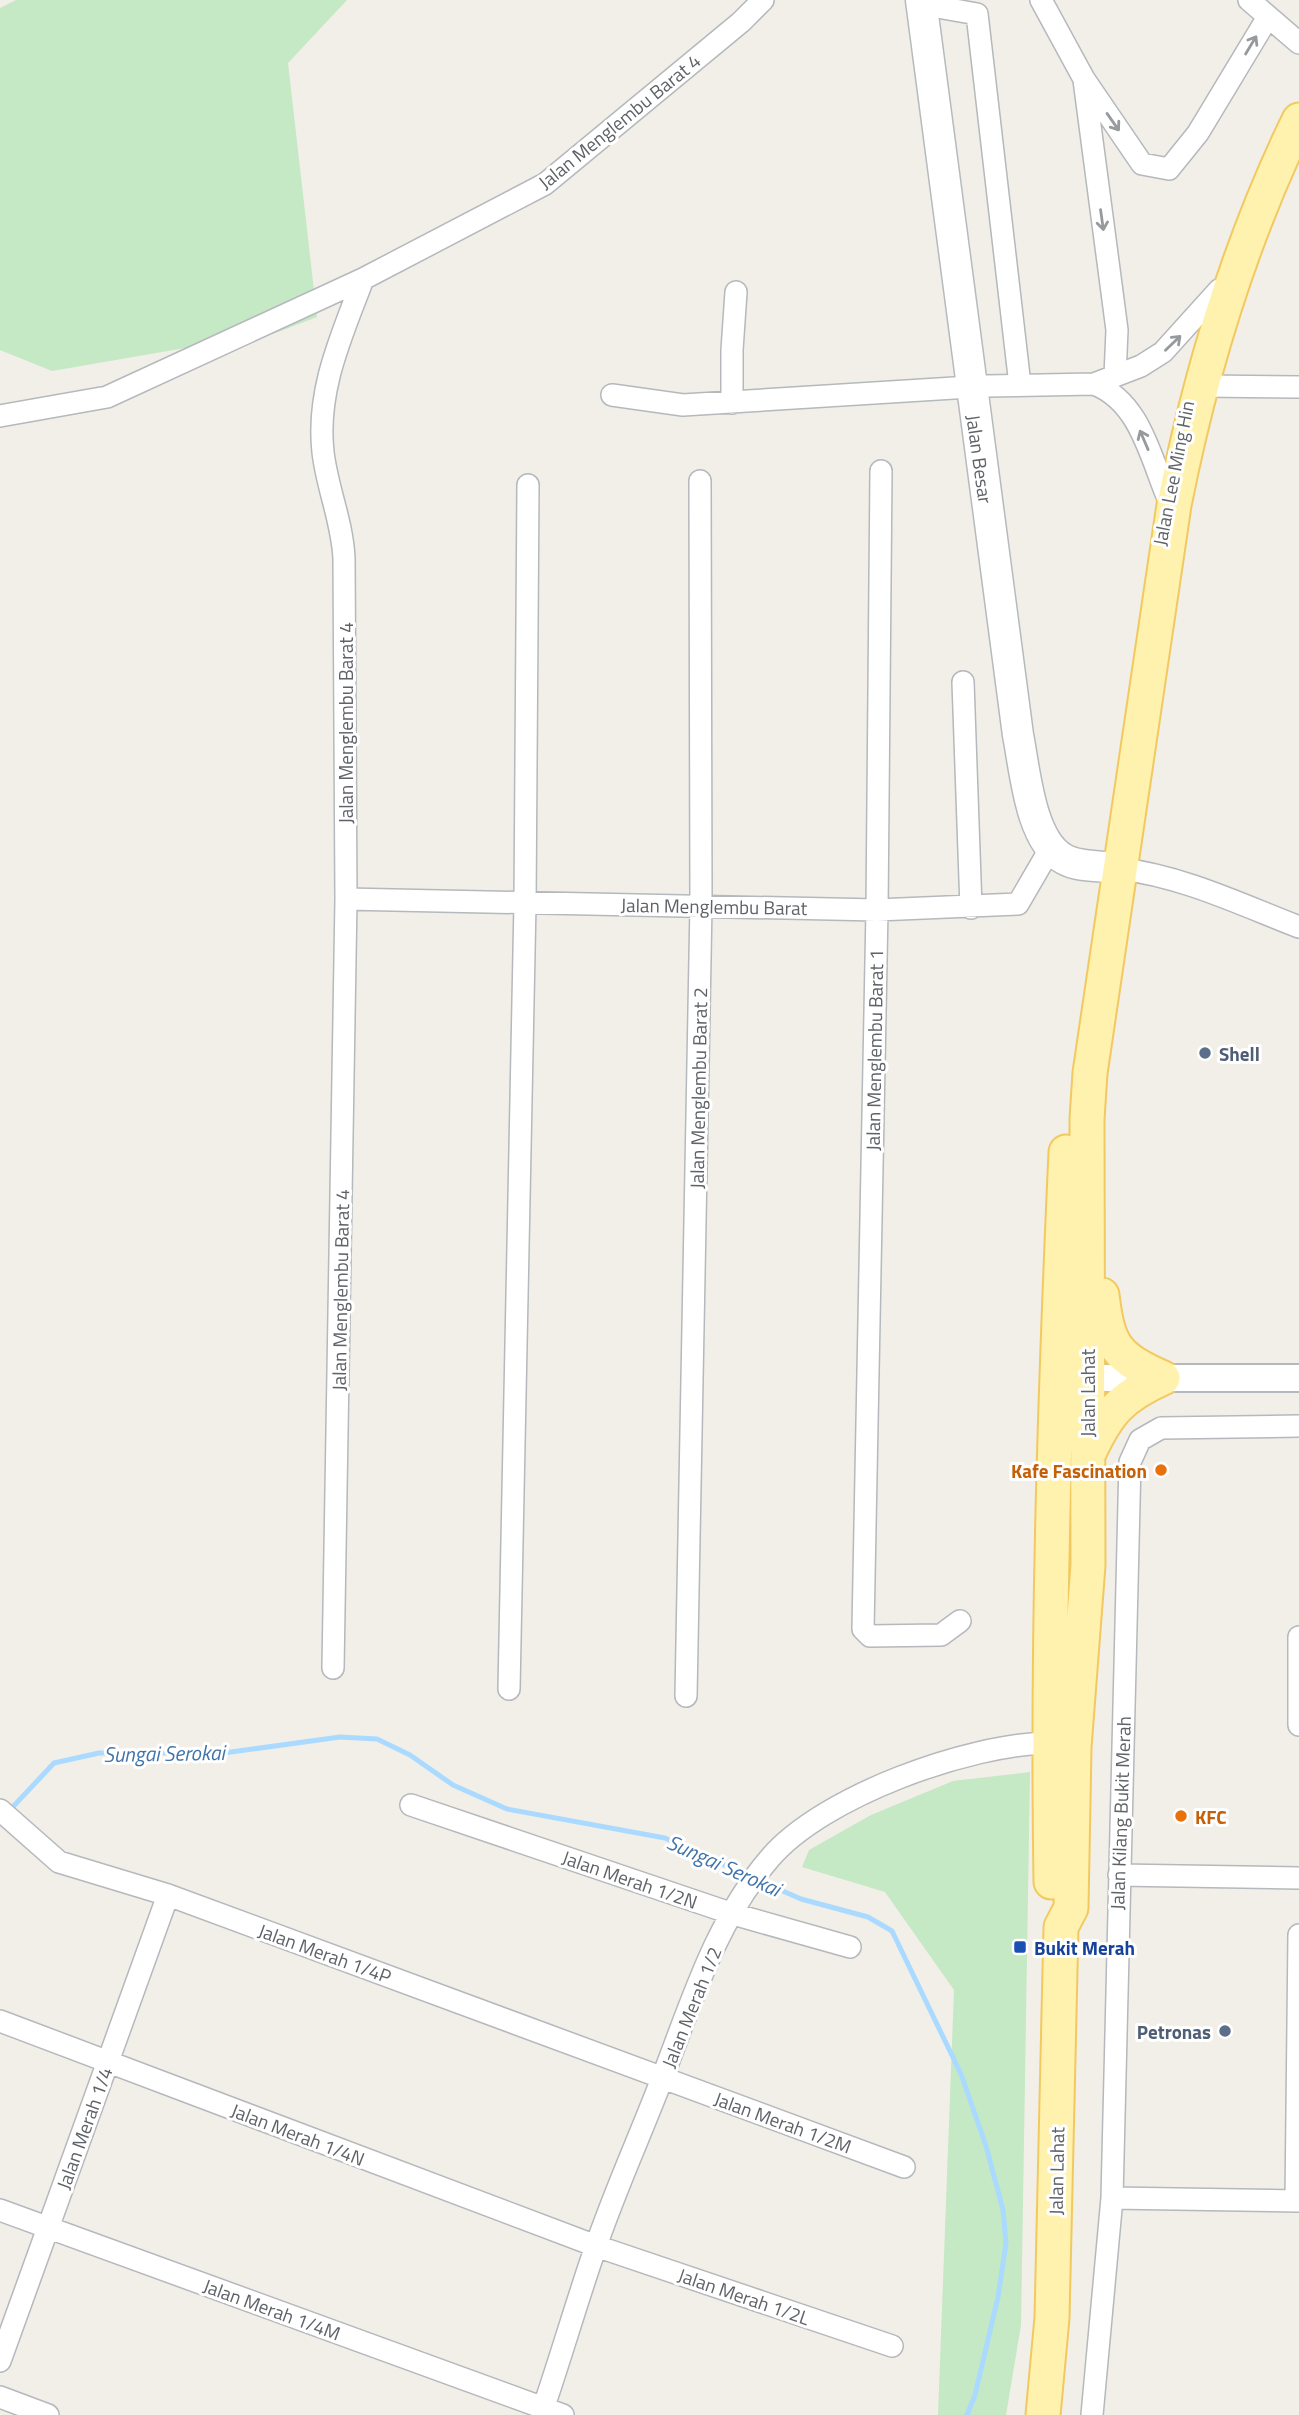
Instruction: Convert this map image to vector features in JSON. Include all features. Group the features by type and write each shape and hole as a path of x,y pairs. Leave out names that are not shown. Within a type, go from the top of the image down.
{"main road":[{"name":"Jalan Besar","path":"920,1 1018,735 1034,814 1050,849"},
{"name":"Jalan Lee Ming Hin","path":"1117,868 1167,496 1189,386 1219,290 1256,189 1299,95"},
{"name":"Jalan Lee Ming Hin","path":"1117,868 1174,505 1202,386 1254,225 1299,120"},
{"path":"1050,849 1065,860 1117,868"},
{"name":"Jalan Lahat","path":"1044,2415 1052,2318 1074,1746 1088,1565 1087,1119 1093,1046 1117,868"},
{"name":"Jalan Lahat","path":"1066,1917 1051,1905 1049,1743 1055,1374 1065,1168 1074,1068 1117,868"},
{"path":"1087,1119 1098,1185 1101,1293 1106,1330 1117,1353 1134,1366 1163,1378"},
{"path":"1053,1573 1068,1503 1069,1401 1074,1390 1087,1378 1070,1353 1068,1335 1065,1168"},
{"path":"1087,1455 1103,1423 1119,1402 1136,1390 1163,1378"},
{"path":"1049,1743 1059,1733 1063,1721 1072,1630 1088,1565"}],"street":[{"name":"Jalan Menglembu Barat 4","path":"333,1668 346,899 344,558 342,527 323,453 323,410 329,371 363,279 545,184 764,0"},
{"path":"1041,0 1084,79 1142,164 1169,169 1198,133 1268,17"},
{"path":"1249,0 1299,43"},
{"path":"920,1 978,7 1020,385"},
{"path":"1084,79 1117,330 1115,376"},
{"path":"0,416 107,397 363,279"},
{"path":"612,396 683,405 1020,385 1094,384 1141,366 1163,352 1219,290"},
{"path":"732,403 736,292"},
{"path":"1094,384 1121,398 1135,420 1167,496"},
{"path":"1202,386 1299,387"},
{"name":"Jalan Menglembu Barat 1","path":"881,471 877,910 863,1629 870,1636 941,1635 960,1621"},
{"name":"Jalan Menglembu Barat 2","path":"686,1696 701,905 700,481"},
{"path":"509,1689 525,903 528,485"},
{"path":"963,682 971,908"},
{"name":"Jalan Menglembu Barat","path":"346,899 877,910 971,908 1018,904 1050,849"},
{"path":"1117,868 1140,871 1207,892 1299,927"},
{"path":"1087,1378 1299,1378"},
{"name":"Jalan Kilang Bukit Merah","path":"1092,2415 1112,2198 1130,1462 1140,1440 1161,1428 1299,1426"},
{"path":"1299,1637 1299,1725"},
{"name":"Jalan Merah 1/2","path":"549,2413 596,2246 709,1955 747,1888 771,1857 819,1820 871,1788 938,1765 1017,1743 1049,1743"},
{"name":"Jalan Merah 1/2N","path":"411,1805 733,1914 850,1947"},
{"name":"Jalan Merah 1/4P","path":"0,1810 59,1861 168,1895 663,2077"},
{"path":"1119,1875 1299,1878"},
{"name":"Jalan Merah 1/4","path":"0,2361 168,1895"},
{"path":"1112,2198 1298,2201 1296,2037 1299,1935"},
{"name":"Jalan Merah 1/4N","path":"0,2021 596,2246"},
{"name":"Jalan Merah 1/2M","path":"663,2077 904,2167"},
{"name":"Jalan Merah 1/4M","path":"0,2210 549,2413"},
{"name":"Jalan Merah 1/2L","path":"596,2246 892,2346"},
{"path":"0,2397 48,2415"}],"green space":[{"path":"16,0 347,0 288,63 317,317 278,332 52,371 0,350 0,8"},
{"path":"1030,1772 1021,2325 1006,2415 938,2415 954,1990 885,1892 802,1867 809,1850 871,1815 953,1781"}],"waterway":[{"name":"Sungai Serokai","path":"8,1812 54,1763 99,1753 224,1753 340,1737 377,1739 410,1755 453,1785 507,1809 665,1838 751,1877"},
{"name":"Sungai Serokai","path":"760,1881 801,1899 868,1917 892,1931 961,2074 986,2146 1003,2210 1006,2243 998,2297 975,2395 967,2415"}],"place":[{"name":"Shell","path":"1205,1053"},
{"name":"Kafe Fascination","path":"1161,1470"},
{"name":"KFC","path":"1181,1816"},
{"name":"Bukit Merah","path":"1020,1947"},
{"name":"Petronas","path":"1225,2031"}]}
